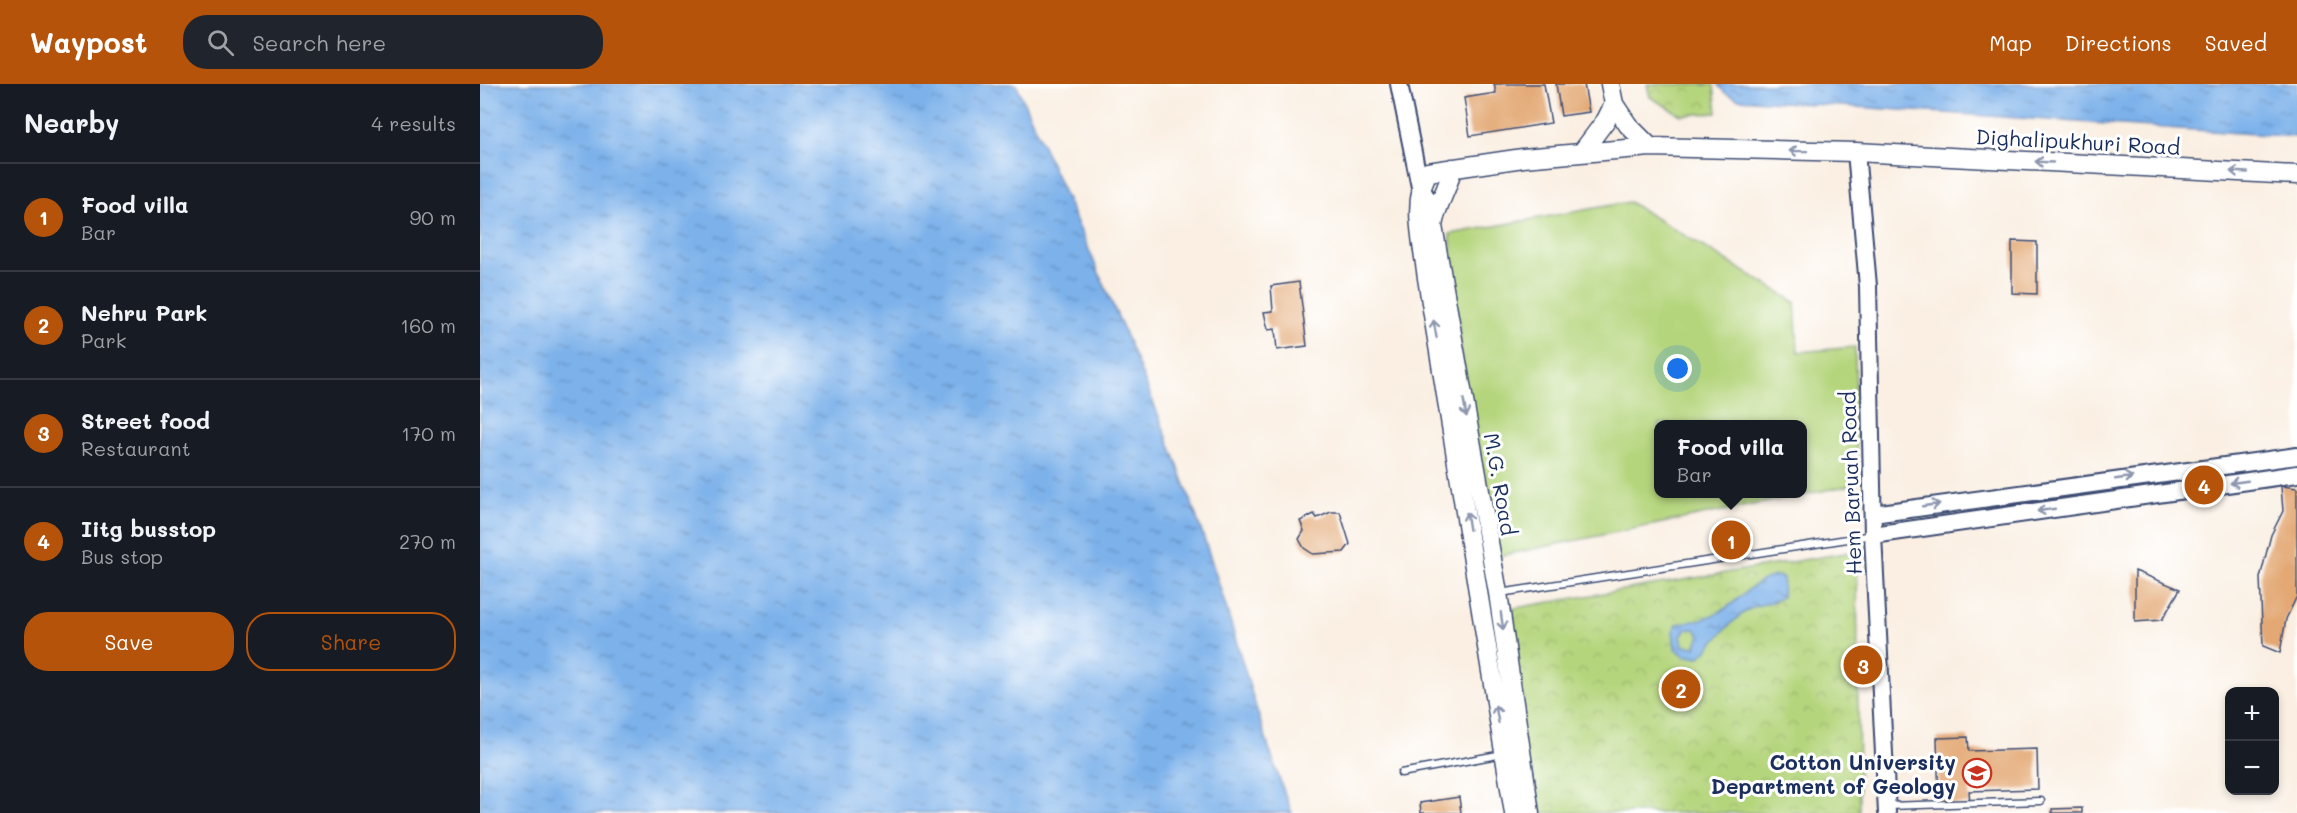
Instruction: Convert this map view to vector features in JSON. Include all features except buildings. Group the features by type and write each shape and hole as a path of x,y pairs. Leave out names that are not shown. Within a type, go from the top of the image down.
{"main road":[{"path":"1610,84 1614,104 1629,125 1650,147"},
{"path":"1582,152 1606,120 1614,104"},
{"name":"Dighalipukhuri Road","path":"1420,187 1428,172 1582,152 1650,147 1856,152 2297,175"},
{"path":"1435,210 1449,188 1452,168"},
{"path":"1420,187 1419,211 1427,278 1514,813"},
{"name":"M.G. Road","path":"1435,210 1433,226 1498,593 1530,813"}],"street":[{"path":"1399,84 1420,187 1435,210"},
{"name":"Hem Baruah Road","path":"1856,152 1868,286 1873,513 1887,810"},
{"path":"1873,513 2297,456"},
{"path":"1874,535 2297,474"}],"lane":[{"path":"1498,593 1874,535"},
{"path":"1401,773 1504,754"},
{"path":"1887,810 2041,801"}],"green space":[{"path":"1647,84 1714,85 1717,113 1681,115 1650,97"},
{"path":"1629,202 1795,302 1798,352 1855,347 1857,484 1807,494 1807,420 1654,420 1654,498 1787,498 1488,558 1466,406 1450,234"},
{"path":"1857,551 1859,813 1526,813 1491,612"}],"water":[{"path":"480,84 1016,84 1112,302 1179,468 1292,813 480,813"},
{"path":"1717,84 2297,84 2297,137 1738,99 1725,93"},
{"path":"1775,576 1783,578 1782,597 1752,608 1741,615 1700,657 1685,656 1675,648 1673,631 1677,624 1717,613 1767,578","holes":["1686,629 1695,629 1700,635 1695,647 1683,645 1681,636"]}],"place":[{"name":"Iitg busstop","path":"2204,485"},
{"name":"Food villa","path":"1731,540"},
{"name":"Street food","path":"1863,665"},
{"name":"Nehru Park","path":"1681,689"},
{"name":"Cotton University Department of Geology","path":"1977,773"}]}
